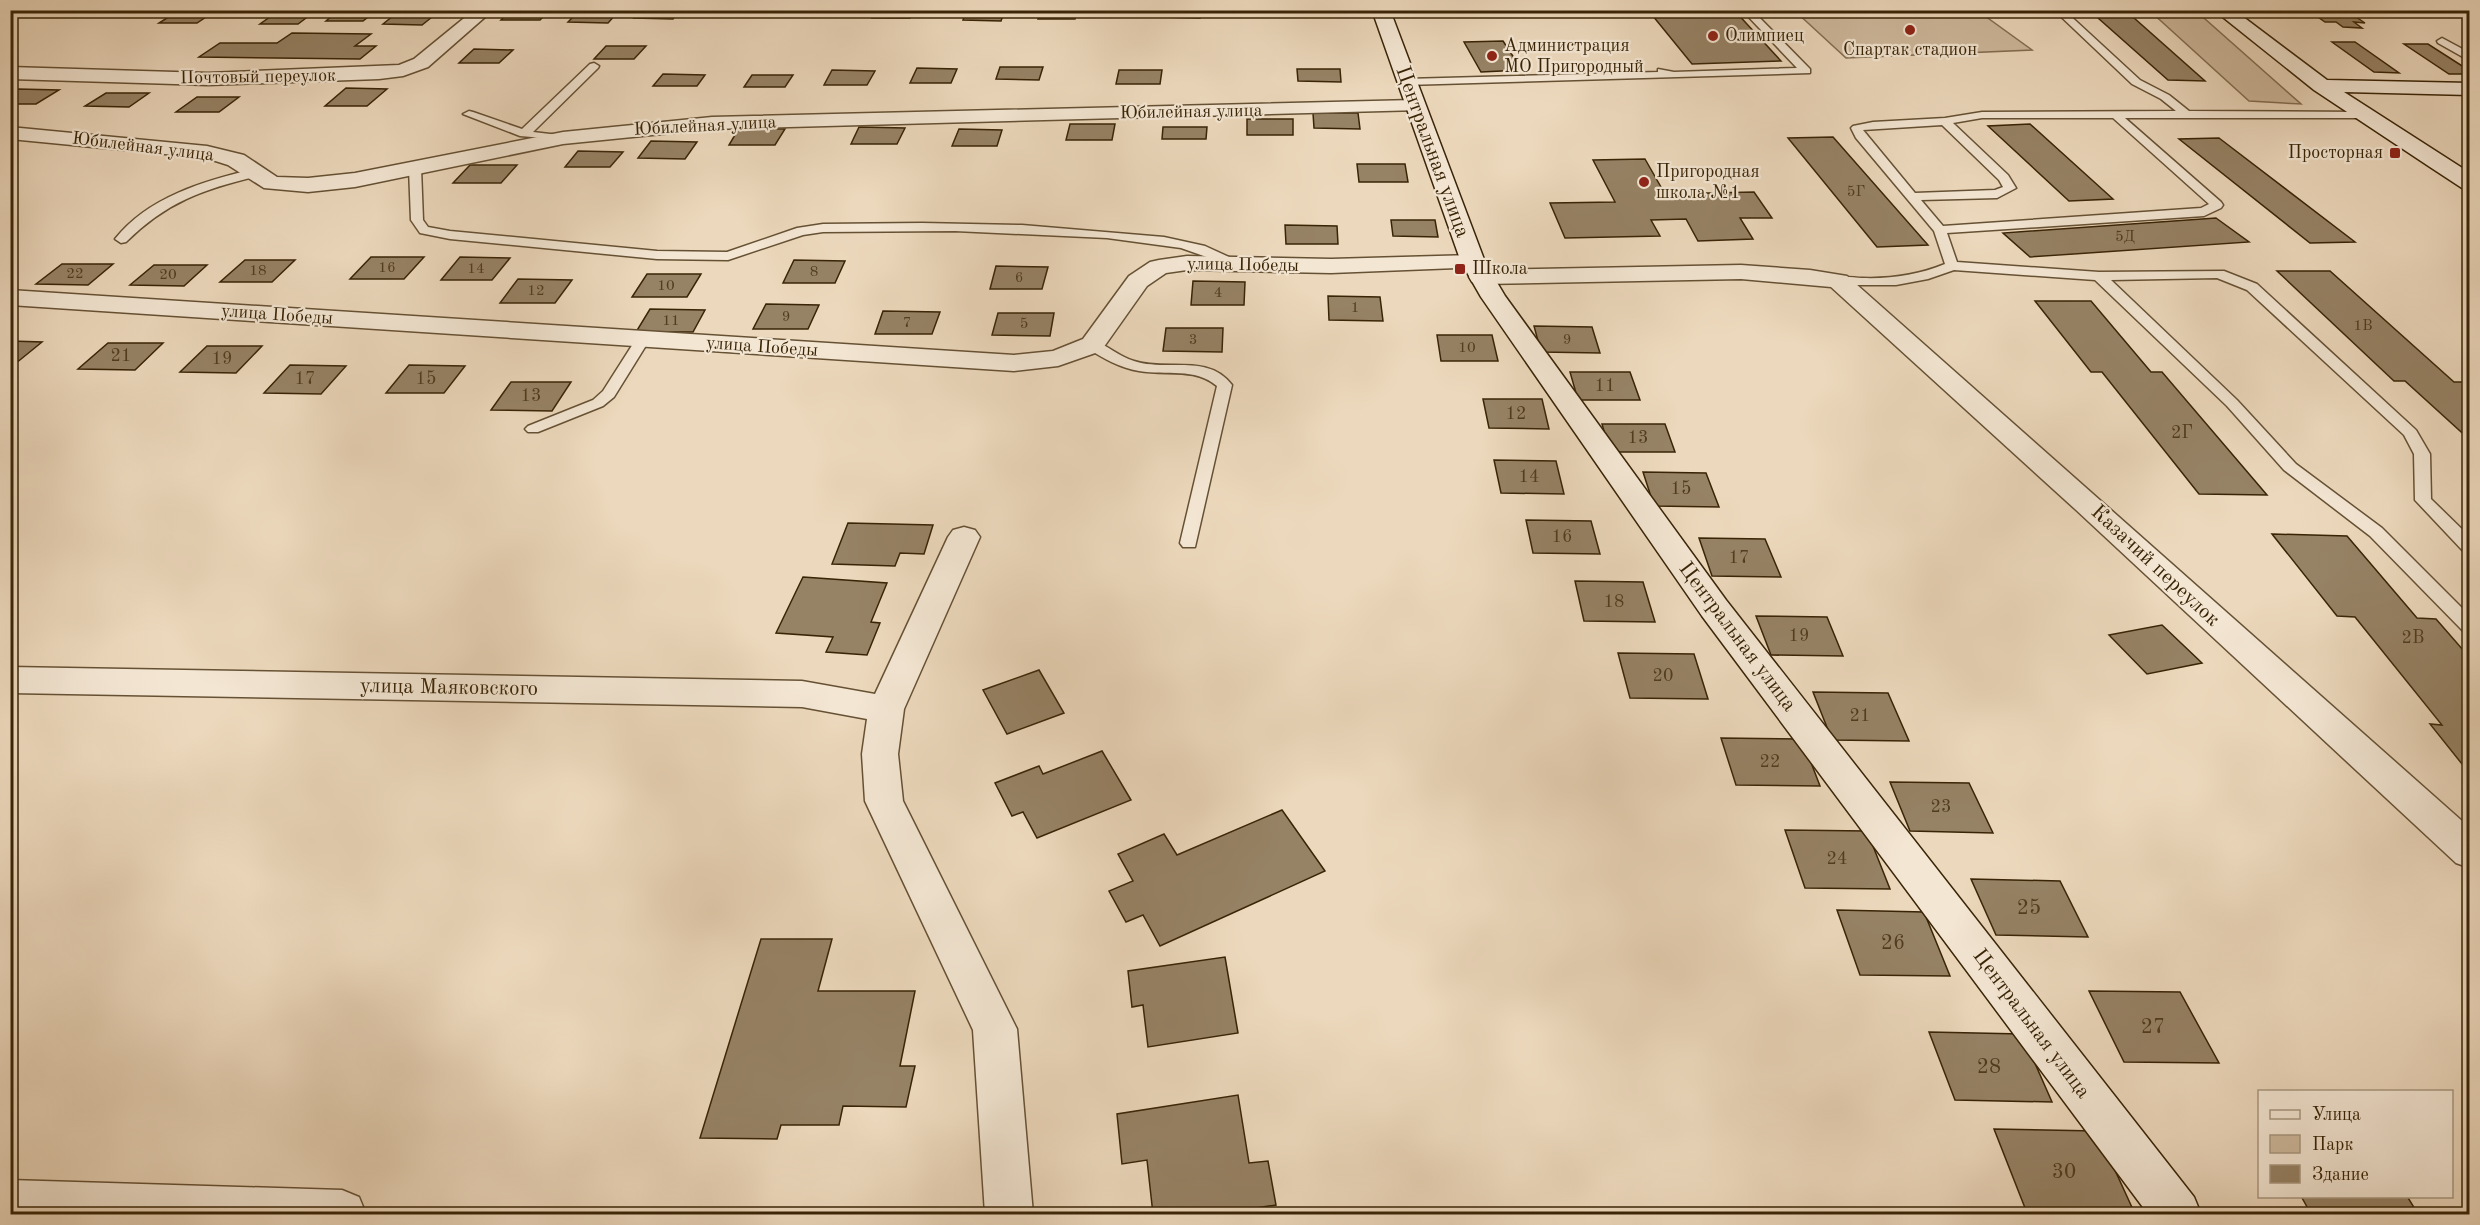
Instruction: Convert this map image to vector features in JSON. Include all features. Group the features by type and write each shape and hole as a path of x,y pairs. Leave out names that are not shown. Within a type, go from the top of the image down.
{"street":[{"name":"Почтовый переулок","path":"10,73 208,79 379,73 403,70 421,63 485,10"},
{"name":"Центральная улица","path":"1381,10 1410,94 1477,270 1714,608 2177,1215"},
{"path":"2222,10 2264,45 2321,87 2469,183"},
{"path":"2321,87 2469,89"},
{"name":"Юбилейная улица","path":"10,133 207,152 249,166 254,172 272,183 308,185 355,180 563,138 712,123 1410,94"},
{"name":"улица Победы","path":"10,297 1014,363 1058,358 1092,345 1138,281 1159,267 1187,262 1477,270 1742,272 1838,281"},
{"name":"Казачий переулок","path":"1838,281 2086,502 2469,852"},
{"path":"964,537 886,709 880,754 884,801 995,1029 1009,1215"},
{"name":"улица Маяковского","path":"10,680 802,694 886,709"},
{"path":"10,1204 342,1215"}],"lane":[{"path":"1410,94 1673,75 1806,71 1746,10"},
{"path":"2058,10 2136,82 2165,97 2187,115"},
{"path":"2442,40 2469,58"},
{"path":"1649,63 1654,69 1673,75"},
{"path":"524,134 594,66"},
{"path":"469,114 524,134 563,138"},
{"path":"1952,266 1940,230 1860,136 1857,128 1946,121 1982,115 2363,116"},
{"path":"1940,230 2204,212 2217,205 2117,116"},
{"path":"1910,197 1997,194 2010,188 2004,178 1946,121"},
{"path":"415,168 417,220 424,230 450,235 657,255 728,256 801,231 823,228 978,227 1054,230 1186,244 1214,252 1235,263"},
{"path":"121,239 140,219 175,199 212,182 254,172"},
{"path":"1838,281 1905,282 1930,276 1952,266 2099,276 2219,274 2252,287 2411,433 2422,454 2423,500 2469,548"},
{"path":"2099,276 2232,403 2290,467 2376,532 2469,627"},
{"path":"533,429 598,403 609,394 643,339"},
{"path":"1092,345 1130,364 1197,370 1215,374 1225,385 1189,543"}],"green space":[{"name":"Спартак стадион","path":"1795,11 1978,11 2032,50 1846,58"},
{"path":"2150,11 2196,11 2301,104 2249,101"}],"building":[{"path":"339,10 377,10 363,21 326,21"},
{"path":"511,10 550,10 540,20 501,20"},
{"path":"641,10 680,10 673,19 634,18"},
{"path":"707,10 744,10 740,17 702,17"},
{"path":"784,10 821,10 817,17 779,17"},
{"path":"876,10 914,10 910,18 872,18"},
{"path":"967,10 1005,10 1001,21 963,20"},
{"path":"1040,10 1078,10 1075,19 1038,19"},
{"path":"1163,10 1201,10 1200,18 1162,17"},
{"path":"1301,10 1338,10 1339,16 1301,16"},
{"name":"Олимпиец","path":"1648,10 1734,10 1781,61 1692,64"},
{"path":"2089,10 2125,10 2205,81 2168,80"},
{"path":"178,11 215,11 197,23 159,23"},
{"path":"579,11 618,12 608,23 568,22"},
{"path":"277,12 314,12 298,24 260,24"},
{"path":"398,12 437,13 422,25 383,24"},
{"path":"2311,12 2350,13 2365,23 2354,22 2362,28 2343,27 2336,22 2325,22"},
{"path":"292,33 371,34 355,46 376,46 360,59 199,57 220,43 277,43"},
{"name":"Администрация МО Пригородный","path":"1503,41 1522,70 1481,72 1464,42"},
{"path":"2332,42 2355,42 2399,73 2374,72"},
{"path":"2404,44 2428,44 2470,71 2470,74 2449,74"},
{"path":"606,46 646,46 634,59 594,59"},
{"path":"474,49 513,50 499,63 459,63"},
{"path":"1000,67 1043,67 1039,80 996,79"},
{"path":"917,68 957,69 951,83 910,83"},
{"path":"1297,69 1340,69 1341,82 1298,81"},
{"path":"832,70 875,71 867,85 824,85"},
{"path":"1119,70 1162,70 1160,84 1116,84"},
{"path":"663,74 705,75 697,86 653,86"},
{"path":"752,75 793,75 785,87 744,87"},
{"path":"346,88 387,89 367,106 325,106"},
{"path":"18,89 59,90 36,104 10,104 10,94"},
{"path":"106,93 149,93 129,107 85,106"},
{"path":"197,97 239,97 219,112 176,112"},
{"path":"1313,113 1358,113 1360,129 1314,128"},
{"path":"1247,119 1293,119 1293,135 1247,135"},
{"path":"1070,124 1115,124 1112,140 1066,140"},
{"path":"2030,124 2113,199 2069,201 1988,126"},
{"path":"859,127 905,128 897,144 851,144"},
{"path":"1163,127 1207,127 1206,139 1162,139"},
{"path":"739,128 785,129 775,145 729,145"},
{"path":"959,129 1002,130 997,146 952,146"},
{"path":"1833,137 1928,245 1877,247 1788,138"},
{"path":"2219,138 2355,242 2310,243 2179,139"},
{"path":"651,141 697,142 685,159 638,158"},
{"path":"578,151 623,152 610,167 565,167"},
{"path":"1645,159 1665,194 1754,192 1772,218 1740,218 1753,239 1698,241 1686,219 1651,220 1660,236 1565,238 1550,203 1615,202 1593,160"},
{"path":"1357,164 1405,164 1408,182 1359,182"},
{"path":"470,165 517,165 501,183 453,183"},
{"path":"2216,218 2249,242 2030,257 2003,233"},
{"path":"1391,220 1435,220 1438,237 1393,236"},
{"path":"1285,225 1337,226 1338,244 1286,244"},
{"path":"371,257 424,257 404,279 350,279"},
{"path":"460,257 510,258 492,280 441,280"},
{"path":"245,260 295,260 272,282 220,282"},
{"path":"794,260 845,261 835,283 783,283"},
{"path":"62,264 113,264 88,285 36,284"},
{"path":"154,265 207,265 184,286 130,285"},
{"path":"996,266 1048,267 1042,289 990,289"},
{"path":"2277,271 2330,271 2454,382 2467,382 2470,385 2470,440 2405,381 2394,381"},
{"path":"647,274 701,274 687,297 632,297"},
{"path":"518,279 572,280 555,303 500,303"},
{"path":"1193,281 1245,282 1244,305 1191,305"},
{"path":"1328,296 1380,297 1383,321 1329,320"},
{"path":"2035,301 2091,301 2151,372 2162,372 2267,495 2199,494 2102,372 2091,372"},
{"path":"766,304 819,305 808,329 753,329"},
{"path":"650,309 705,310 693,332 636,332"},
{"path":"883,311 940,312 932,334 875,334"},
{"path":"998,313 1054,313 1050,336 992,335"},
{"path":"1534,326 1592,327 1600,353 1541,352"},
{"path":"1166,328 1223,328 1222,352 1163,351"},
{"path":"1437,335 1492,335 1498,361 1441,361"},
{"path":"10,341 42,342 10,368"},
{"path":"108,343 163,343 135,370 78,369"},
{"path":"207,346 262,346 236,373 180,372"},
{"path":"290,365 346,366 321,394 264,393"},
{"path":"409,365 465,366 444,393 386,393"},
{"path":"1570,372 1630,372 1640,400 1578,400"},
{"path":"511,382 571,382 552,411 491,410"},
{"path":"1483,399 1542,399 1549,429 1489,428"},
{"path":"1602,424 1665,424 1675,452 1610,452"},
{"path":"1494,460 1556,461 1564,494 1501,493"},
{"path":"1643,472 1706,473 1719,507 1654,506"},
{"path":"1526,520 1591,521 1600,554 1533,553"},
{"path":"848,523 933,525 924,554 900,553 895,566 832,564"},
{"path":"2272,534 2347,536 2417,618 2436,619 2470,658 2470,774 2430,724 2442,725 2355,617 2337,616"},
{"path":"1699,538 1765,539 1781,577 1712,576"},
{"path":"803,577 887,583 871,622 880,623 867,655 826,652 833,637 776,633"},
{"path":"1575,581 1643,582 1655,622 1584,621"},
{"path":"1756,616 1827,617 1843,656 1771,655"},
{"path":"2162,625 2202,663 2147,674 2109,635"},
{"path":"1618,653 1694,654 1708,699 1630,698"},
{"path":"1039,670 1064,713 1007,734 983,690"},
{"path":"1813,692 1888,693 1909,741 1832,740"},
{"path":"1721,738 1802,739 1820,786 1736,785"},
{"path":"1102,751 1131,800 1037,838 1023,812 1012,816 995,783 1039,766 1043,774"},
{"path":"1890,782 1969,783 1993,833 1910,831"},
{"path":"1282,810 1325,871 1160,946 1143,915 1126,922 1109,891 1133,881 1118,854 1164,834 1177,855"},
{"path":"1785,830 1867,831 1890,889 1805,888"},
{"path":"1971,879 2060,881 2088,937 1996,935"},
{"path":"1837,910 1924,912 1950,976 1860,975"},
{"path":"761,939 832,939 818,991 915,991 900,1066 915,1066 906,1107 843,1106 839,1125 781,1125 777,1139 700,1138"},
{"path":"1225,957 1238,1033 1148,1047 1143,1005 1132,1007 1128,971"},
{"path":"2089,991 2180,992 2219,1063 2124,1062"},
{"path":"1929,1032 2022,1034 2052,1102 1955,1100"},
{"path":"1238,1095 1249,1163 1268,1161 1276,1205 1216,1214 1153,1214 1147,1160 1122,1164 1117,1114"},
{"path":"1994,1129 2097,1131 2135,1214 2027,1213"},
{"path":"2302,1198 2408,1198 2418,1214 2311,1214"}],"place":[{"name":"Спартак стадион","path":"1910,30"},
{"name":"Олимпиец","path":"1713,36"},
{"name":"Администрация МО Пригородный","path":"1492,56"},
{"name":"Просторная","path":"2395,153"},
{"name":"Пригородная школа №1","path":"1644,182"},
{"name":"Школа","path":"1460,269"}]}
